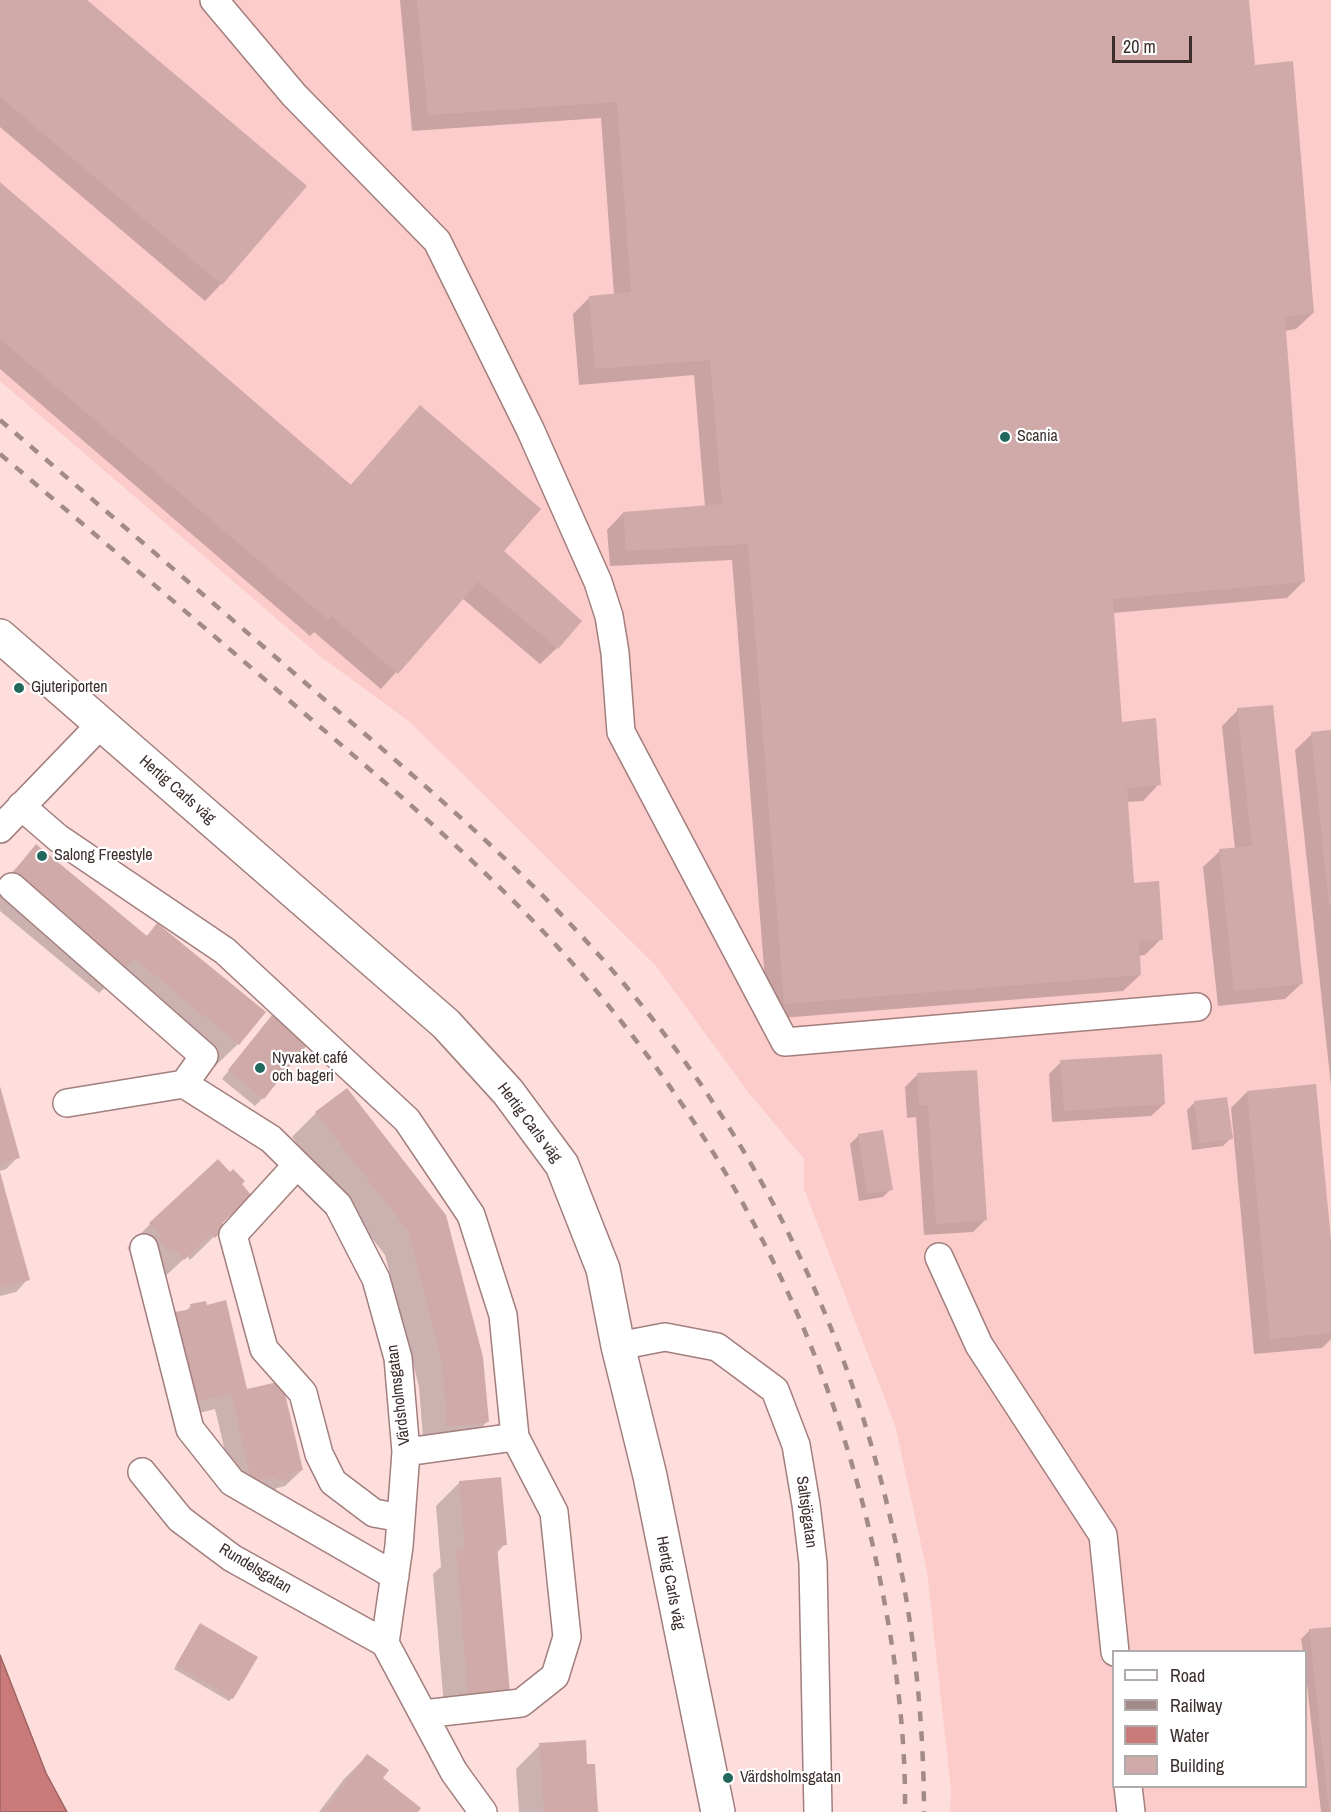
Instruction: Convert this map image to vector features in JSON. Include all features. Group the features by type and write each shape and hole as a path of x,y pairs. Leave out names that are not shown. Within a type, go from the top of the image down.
{"main road":[{"name":"Hertig Carls väg","path":"0,636 446,1024 508,1092 562,1165 603,1269 618,1346 650,1476 718,1812"}],"street":[{"path":"214,0 294,95 437,241 530,429 598,582 609,616 614,644 621,732 785,1041 1197,1006"},
{"path":"0,829 100,724"},
{"path":"21,806 58,838 225,951 407,1120 471,1215 503,1314 515,1437 554,1512 567,1637 555,1676 521,1703 423,1714"},
{"path":"12,887 204,1056 184,1084 67,1103"},
{"name":"Värdsholmsgatan","path":"184,1084 271,1139 338,1205 376,1280 398,1358 406,1452 401,1518 385,1643"},
{"path":"297,1165 233,1235 264,1349 303,1393 320,1454 333,1482 374,1513 401,1518"},
{"path":"144,1248 190,1429 232,1482 394,1576"},
{"path":"939,1257 979,1345 1103,1534 1115,1650"},
{"name":"Saltsjögatan","path":"618,1346 665,1337 717,1347 775,1390 796,1445 813,1563 819,1812"},
{"path":"406,1452 515,1437"},
{"name":"Rundelsgatan","path":"142,1472 180,1519 231,1558 385,1643"},
{"path":"385,1643 454,1772 483,1812"},
{"path":"1128,1788 1131,1812"}],"shaded area":[{"name":"Scania","path":"0,0 1331,0 1331,1812 950,1812 951,1790 927,1572 895,1425 804,1189 804,1159 748,1092 656,966 410,722 321,657 0,381"}],"water":[{"path":"0,1655 46,1773 67,1812 0,1812"}],"building":[{"path":"0,0 87,0 307,186 222,285 0,97"},
{"name":"Scania","path":"417,0 1249,0 1255,65 1293,61 1314,313 1285,317 1305,582 1113,599 1122,722 1156,718 1161,785 1127,788 1134,883 1159,881 1163,940 1139,941 1141,975 784,1004 748,544 626,551 623,512 722,504 710,360 595,369 589,296 631,292 617,102 428,115"},
{"path":"0,182 351,485 420,405 541,509 504,551 582,621 558,649 478,582 398,674 331,616 328,620 0,339"},
{"path":"1273,705 1303,984 1234,991 1219,849 1252,846 1237,708"},
{"path":"1331,730 1331,906 1329,906 1311,732"},
{"path":"36,844 147,936 157,923 266,1012 239,1045 134,958 124,970 10,876"},
{"path":"272,1015 308,1044 264,1099 228,1070"},
{"path":"1162,1054 1165,1104 1064,1111 1060,1060"},
{"path":"977,1070 987,1220 936,1224 928,1105 919,1106 917,1073"},
{"path":"1316,1084 1331,1240 1331,1333 1270,1339 1247,1091"},
{"path":"0,1086 20,1158 0,1163"},
{"path":"347,1088 446,1215 483,1357 489,1422 447,1427 442,1363 408,1231 315,1112"},
{"path":"1227,1097 1233,1139 1199,1143 1194,1101"},
{"path":"883,1130 893,1190 867,1194 858,1134"},
{"path":"218,1159 230,1172 233,1169 245,1181 242,1184 252,1196 222,1223 226,1227 215,1238 211,1234 184,1260 174,1249 170,1253 158,1240 162,1236 149,1223"},
{"path":"0,1172 30,1280 0,1288"},
{"path":"226,1300 247,1389 282,1381 303,1470 289,1474 290,1478 277,1481 276,1477 252,1483 231,1394 196,1402 175,1312 191,1309 190,1304 206,1301 207,1305"},
{"path":"501,1477 507,1545 497,1546 510,1693 468,1697 456,1549 465,1549 459,1481"},
{"path":"200,1623 258,1657 233,1699 176,1665"},
{"path":"1331,1627 1331,1811 1329,1811 1309,1629"},
{"path":"586,1740 587,1764 595,1764 598,1812 544,1812 539,1743"},
{"path":"367,1754 389,1770 383,1778 421,1808 418,1812 323,1812"}],"railway":[{"path":"0,420 406,769 486,841 563,916 599,955 634,996 701,1085 759,1178 809,1277 850,1378 882,1484 905,1591 919,1701 924,1812"},
{"path":"0,454 386,783 466,855 578,969 658,1069 700,1131 773,1261 804,1328 831,1398 853,1469 886,1609 900,1710 905,1812"}],"place":[{"name":"Scania","path":"1005,437"},
{"name":"Gjuteriporten","path":"19,688"},
{"name":"Salong Freestyle","path":"42,856"},
{"name":"Nyvaket café och bageri","path":"260,1068"},
{"name":"Värdsholmsgatan","path":"728,1778"}]}
